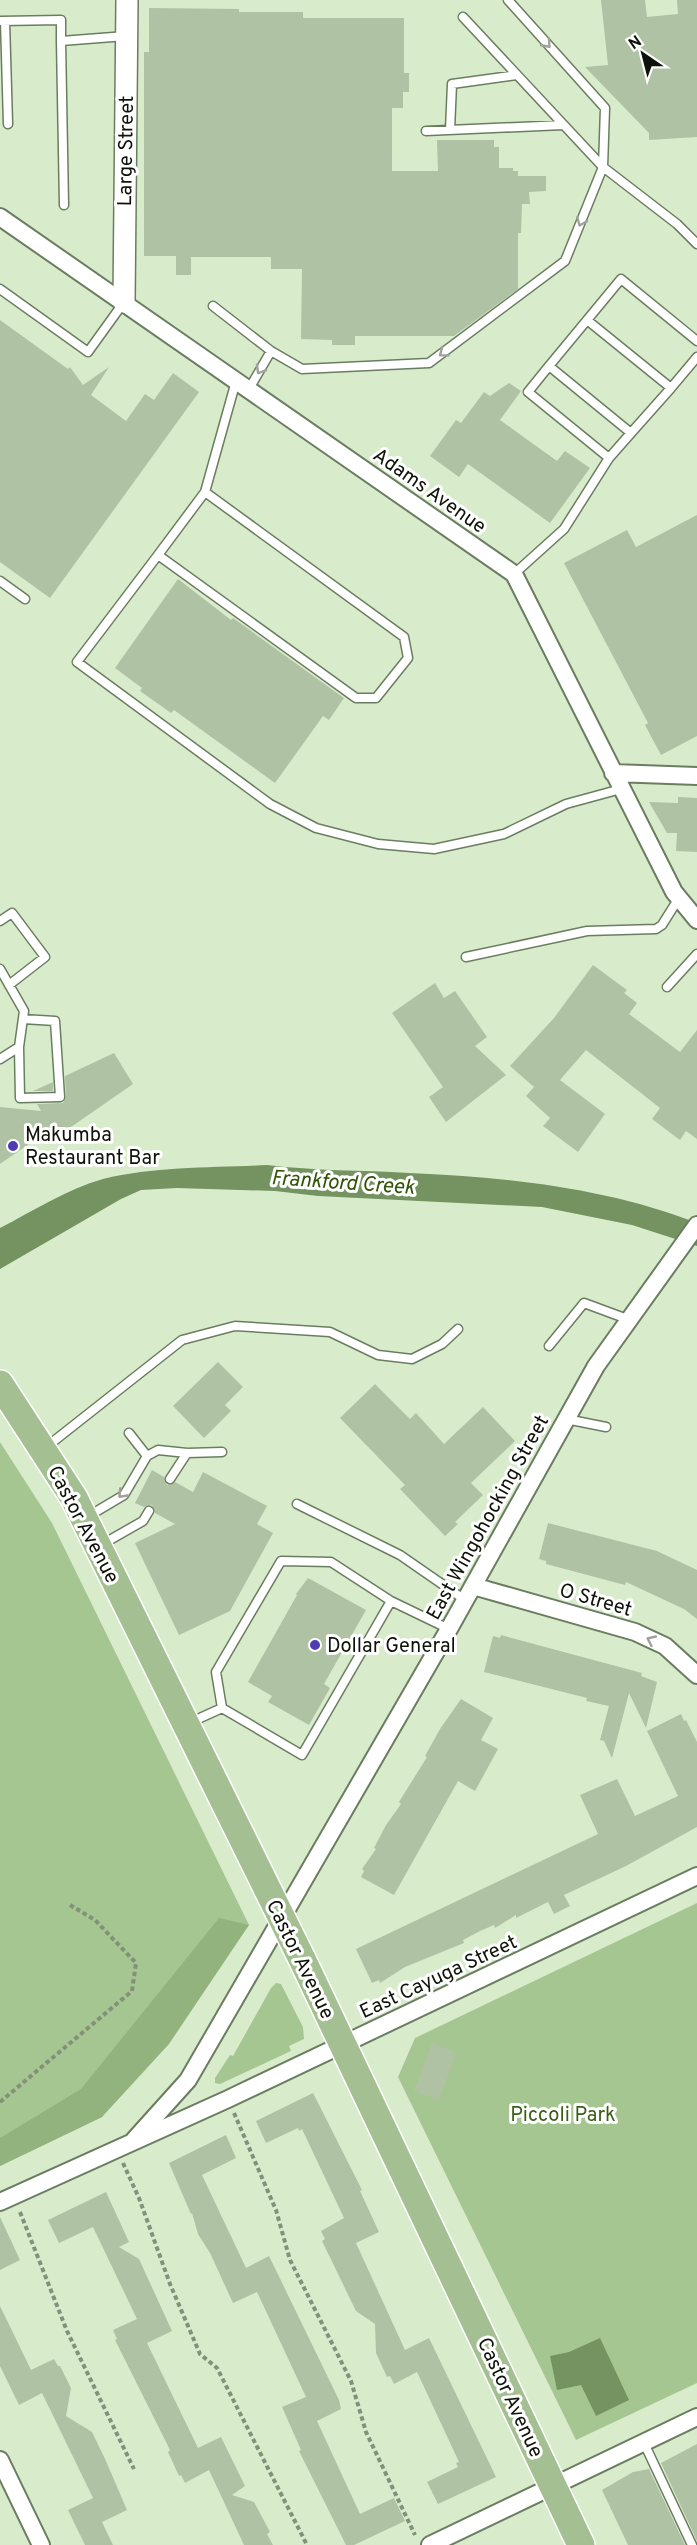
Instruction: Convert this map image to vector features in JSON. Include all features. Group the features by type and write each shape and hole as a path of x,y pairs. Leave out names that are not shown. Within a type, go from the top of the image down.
{"main road":[{"name":"Castor Avenue","path":"0,1384 74,1498 282,1918 581,2545"}],"street":[{"name":"Large Street","path":"124,302 127,0"},
{"name":"Adams Avenue","path":"0,217 514,574 621,789 679,898 697,920"},
{"path":"613,773 697,776"},
{"name":"East Wingohocking Street","path":"134,2140 188,2080 449,1629 596,1366 697,1225"},
{"name":"O Street","path":"469,1593 635,1632 665,1646 697,1676"},
{"name":"East Cayuga Street","path":"6,2199 228,2099 697,1876"},
{"path":"430,2545 697,2417"},
{"path":"0,2460 41,2545"}],"lane":[{"path":"213,306 271,351 302,369 429,363 566,261 603,167 604,108 508,0"},
{"path":"463,17 603,167 677,224 697,244"},
{"path":"8,123 3,21 61,20 64,205"},
{"path":"61,41 126,36"},
{"path":"450,130 452,84 517,75"},
{"path":"426,130 563,125"},
{"path":"609,458 528,392 621,279 697,341"},
{"path":"0,289 88,352 124,302"},
{"path":"587,320 671,388"},
{"path":"271,351 242,385 205,492 77,662 279,809 316,828 378,844 434,849 504,834 566,804 621,789"},
{"path":"514,574 564,529 609,458 697,357"},
{"path":"549,366 631,433"},
{"path":"158,555 356,698 376,698 408,658 404,637 205,492"},
{"path":"0,581 25,599"},
{"path":"466,957 587,931 656,929 662,925 679,898"},
{"path":"0,921 12,913 45,957 9,985"},
{"path":"667,987 697,954"},
{"path":"0,969 24,1011 22,1019 19,1047 20,1098 60,1097 55,1021 22,1019"},
{"path":"0,1059 19,1047"},
{"path":"549,1346 584,1302 630,1320"},
{"path":"43,1450 182,1340 235,1326 330,1332 378,1355 412,1359 442,1344 458,1329"},
{"path":"566,1419 606,1427"},
{"path":"129,1433 147,1456"},
{"path":"84,1519 124,1496 147,1456 158,1450 187,1453 222,1452"},
{"path":"170,1479 187,1453"},
{"path":"297,1504 400,1555 469,1593"},
{"path":"98,1547 143,1521 149,1510"},
{"path":"391,1601 302,1755 222,1707 216,1672 281,1561 331,1562 391,1601 449,1629"},
{"path":"186,1725 222,1707"},
{"path":"644,2443 692,2545"}],"path":[{"path":"0,2102 132,1991 136,1963 95,1920 70,1905"},
{"path":"228,2099 276,2210 290,2260 351,2381 366,2432 420,2545"},
{"path":"116,2148 139,2198 170,2284 200,2354 218,2368 307,2545"},
{"path":"6,2199 134,2469"}],"green space":[{"path":"0,1442 52,1523 249,1925 102,2117 0,2166"},
{"name":"Piccoli Park","path":"697,1903 697,2383 576,2440 398,2077 415,2038"},
{"path":"276,1983 281,1984 303,2027 304,2039 289,2046 291,2051 220,2084 215,2083 215,2078 230,2055 233,2056"}],"shaded area":[{"path":"219,1918 249,1925 169,2044 102,2117 0,2166 0,2138 81,2089"}],"water":[{"name":"Frankford Creek","path":"267,1165 446,1175 556,1186 628,1201 697,1223 697,1246 632,1225 542,1207 318,1196 275,1191 177,1188 141,1190 121,1199 0,1269 0,1228 63,1194 90,1183 143,1172"},
{"path":"600,2338 629,2400 596,2416 581,2385 557,2390 550,2356 569,2352"}],"building":[{"path":"601,0 645,0 647,17 678,14 677,0 697,0 697,137 649,140 649,133 585,67 608,65"},
{"path":"149,8 303,12 303,18 404,18 404,73 409,73 409,92 403,92 403,108 392,108 392,171 438,171 437,140 494,140 494,147 499,147 499,168 513,168 513,171 518,171 518,176 546,176 546,191 529,192 530,204 522,204 521,233 518,233 518,289 454,336 355,336 355,345 332,345 332,340 301,339 302,269 271,269 271,257 191,257 191,275 176,275 176,256 144,256 144,52 149,52"},
{"path":"0,320 68,369 70,367 83,385 109,367 91,395 126,421 145,394 154,400 173,373 199,392 50,598 0,562"},
{"path":"509,383 521,391 500,420 557,461 565,451 590,468 550,523 468,464 459,477 430,456 456,420 461,423 484,392 490,396"},
{"path":"697,515 697,736 661,755 645,725 648,723 564,563 627,530 636,547"},
{"path":"178,579 231,620 233,618 344,698 329,720 323,716 275,783 174,710 171,713 140,691 142,688 115,668"},
{"path":"678,797 697,798 697,852 676,851 677,833 667,833 649,802 678,803"},
{"path":"593,965 627,990 624,993 637,1003 629,1014 680,1052 697,1030 697,1139 686,1131 680,1140 652,1119 660,1108 586,1050 560,1080 605,1114 578,1152 543,1126 550,1118 526,1096 534,1087 510,1066 554,1018"},
{"path":"435,983 444,998 455,991 487,1037 475,1046 506,1075 446,1122 429,1097 443,1087 392,1013"},
{"path":"114,1053 133,1084 58,1136 52,1128 0,1164 0,1107 41,1111 37,1104 63,1103 66,1097 65,1076"},
{"path":"53,1082 53,1091 33,1091"},
{"path":"218,1362 243,1387 225,1405 231,1411 204,1438 173,1406"},
{"path":"375,1384 410,1419 416,1413 444,1444 483,1407 515,1441 471,1483 483,1495 455,1522 458,1524 445,1536 400,1489 405,1485 340,1418"},
{"path":"152,1470 164,1477 167,1485 175,1482 193,1492 203,1472 267,1506 257,1524 273,1533 230,1611 179,1635 135,1543 175,1524 155,1513 152,1505 144,1507 135,1503"},
{"path":"548,1523 657,1551 697,1570 697,1619 684,1609 626,1582 625,1585 546,1564 546,1561 539,1559"},
{"path":"308,1578 366,1610 324,1684 330,1688 309,1725 268,1702 272,1696 248,1682 296,1594"},
{"path":"501,1635 642,1673 641,1676 657,1682 646,1728 629,1693 612,1758 604,1741 600,1740 609,1706 586,1701 587,1698 484,1672 493,1636 500,1638"},
{"path":"461,1699 493,1718 481,1740 498,1749 475,1791 458,1781 394,1895 361,1877 364,1871 362,1869 376,1849 374,1848 386,1825 401,1804 399,1802 427,1757 425,1756 440,1729"},
{"path":"681,1714 697,1742 697,1827 626,1866 564,1895 570,1906 554,1914 548,1902 516,1918 516,1915 495,1928 494,1925 480,1931 463,1940 464,1943 405,1967 380,1983 379,1980 372,1983 356,1949 598,1834 580,1795 617,1779 635,1816 678,1796 647,1731"},
{"path":"432,2043 456,2053 439,2100 414,2091"},
{"path":"313,2093 362,2190 360,2191 379,2232 356,2243 405,2350 429,2338 496,2477 438,2504 427,2482 458,2467 456,2463 459,2462 417,2372 394,2384 390,2376 387,2377 376,2353 375,2324 356,2311 322,2241 325,2239 321,2231 344,2218 302,2129 299,2131 298,2128 266,2143 256,2121"},
{"path":"226,2135 236,2158 202,2175 246,2268 269,2256 339,2400 341,2409 317,2421 360,2514 394,2498 405,2521 354,2545 346,2545 299,2451 301,2450 282,2407 306,2397 257,2292 233,2303 210,2253 198,2234 192,2213 169,2163"},
{"path":"106,2192 129,2242 119,2247 139,2259 172,2331 147,2343 198,2448 221,2437 245,2486 232,2495 254,2502 270,2532 267,2534 273,2545 244,2545 209,2470 185,2483 181,2475 179,2476 168,2452 170,2450 115,2340 117,2339 113,2330 137,2319 93,2227 59,2243 48,2220"},
{"path":"0,2217 20,2260 0,2270"},
{"path":"0,2306 31,2370 54,2359 60,2366 71,2388 66,2416 92,2432 106,2461 127,2510 102,2522 113,2545 85,2545 68,2510 93,2498 42,2393 19,2405 0,2366"},
{"path":"697,2444 697,2541 661,2463"},
{"path":"649,2469 685,2545 628,2545 602,2490 633,2472"}],"place":[{"name":"Makumba Restaurant Bar","path":"13,1146"},
{"name":"Dollar General","path":"315,1645"}]}
